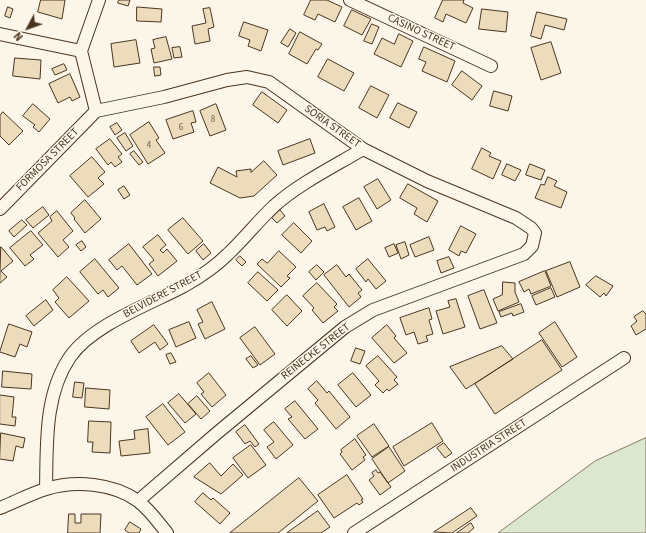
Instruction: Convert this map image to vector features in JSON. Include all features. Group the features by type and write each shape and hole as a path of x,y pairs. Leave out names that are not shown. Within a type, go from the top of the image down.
{"street":[{"path":"96,111 82,51 99,0"},
{"name":"CASINO STREET","path":"350,0 491,66"},
{"path":"0,34 82,51"},
{"name":"SORIA STREET","path":"96,111 164,97 227,80 247,77 257,78 269,82 362,149 427,181 516,218 531,228 535,233 535,239 532,246 524,254"},
{"name":"FORMOSA STREET","path":"0,208 96,111"},
{"name":"BELVIDERE STREET","path":"46,489 47,436 51,404 59,377 70,356 86,340 115,321 184,286 211,269 228,254 274,206 310,181 362,149"},
{"name":"REINECKE STREET","path":"138,501 283,377 345,327 373,310 524,254"},
{"name":"INDUSTRIA STREET","path":"354,533 624,358"},
{"path":"0,508 46,489 79,484 103,486 122,492 138,501 167,533"}],"green space":[{"path":"646,438 646,533 498,533 595,461"}],"building":[{"path":"41,0 65,0 62,19 38,12"},
{"path":"119,0 130,0 128,6 118,3"},
{"path":"311,0 327,0 342,7 335,22 318,14 315,20 304,15"},
{"path":"443,0 464,0 463,3 473,8 466,23 446,14 443,22 435,18"},
{"path":"8,7 13,9 10,18 5,16"},
{"path":"137,7 162,9 161,22 137,21"},
{"path":"210,8 214,27 208,29 210,41 195,44 192,26 206,23 203,9"},
{"path":"482,9 508,12 506,32 479,29"},
{"path":"352,10 371,19 362,35 344,26"},
{"path":"537,12 567,19 564,30 545,25 541,39 531,36"},
{"path":"244,22 268,30 261,51 248,46 250,40 239,36"},
{"path":"372,24 379,27 372,44 364,41"},
{"path":"290,29 296,33 288,47 281,43"},
{"path":"300,32 322,44 318,50 316,49 307,64 289,54"},
{"path":"399,34 413,41 401,67 374,54 382,38 394,44"},
{"path":"166,37 172,59 154,63 151,49 155,48 153,40"},
{"path":"136,40 140,63 114,67 111,44"},
{"path":"551,42 561,73 541,80 531,48"},
{"path":"180,47 182,57 174,58 172,48"},
{"path":"424,47 455,61 447,82 422,71 426,62 419,59"},
{"path":"15,58 41,60 40,79 13,76"},
{"path":"328,59 354,73 344,91 318,77"},
{"path":"64,64 67,70 55,75 52,69"},
{"path":"154,67 160,67 161,75 155,76"},
{"path":"462,71 482,86 472,100 452,85"},
{"path":"70,74 80,97 72,101 70,97 58,103 49,84"},
{"path":"371,86 389,95 377,118 359,108"},
{"path":"494,91 512,96 508,111 490,106"},
{"path":"262,92 287,110 278,123 253,105"},
{"path":"398,103 417,112 409,128 390,118"},
{"path":"33,104 50,119 39,132 33,127 35,125 23,116"},
{"path":"216,104 226,130 210,136 200,111"},
{"path":"193,111 196,122 191,123 194,132 173,139 166,120"},
{"path":"3,112 23,131 9,145 0,136 0,116"},
{"path":"149,122 159,138 156,140 165,153 148,164 130,135"},
{"path":"117,123 122,130 115,135 110,127"},
{"path":"125,133 133,146 126,151 117,138"},
{"path":"110,139 122,154 118,157 122,162 115,167 111,162 108,165 96,149"},
{"path":"310,139 315,153 283,165 278,151"},
{"path":"482,148 491,153 489,156 501,161 493,179 472,169"},
{"path":"134,151 143,162 139,165 130,154"},
{"path":"92,157 105,172 98,178 104,184 88,197 70,176"},
{"path":"264,161 277,175 254,196 240,198 210,183 218,167 237,177 236,171 251,169 251,172"},
{"path":"507,164 521,170 515,181 502,175"},
{"path":"530,164 545,170 541,180 526,175"},
{"path":"548,177 557,181 554,186 567,192 561,208 535,198 541,184 544,185"},
{"path":"378,179 391,200 377,209 364,187"},
{"path":"408,184 438,201 427,222 414,214 417,208 400,198"},
{"path":"124,186 130,195 124,199 118,190"},
{"path":"359,198 372,221 356,230 343,207"},
{"path":"85,200 101,219 85,233 71,213"},
{"path":"324,204 335,227 327,231 325,227 317,230 309,212"},
{"path":"43,207 49,215 33,228 26,220"},
{"path":"280,210 285,216 277,223 272,218"},
{"path":"57,211 73,231 63,240 69,247 58,257 38,233 52,221 50,217"},
{"path":"183,218 203,241 188,254 168,230"},
{"path":"22,220 27,225 14,237 9,231"},
{"path":"294,223 312,241 301,253 282,235"},
{"path":"461,226 476,234 466,253 461,251 459,256 449,250"},
{"path":"31,231 43,245 30,255 34,259 25,266 10,248"},
{"path":"158,235 166,245 160,250 163,253 167,249 177,261 158,276 149,264 154,260 143,247"},
{"path":"429,237 434,250 415,257 410,245"},
{"path":"82,241 86,247 81,251 76,245"},
{"path":"405,242 409,255 401,259 396,245"},
{"path":"129,244 152,274 137,285 122,266 117,270 109,260"},
{"path":"204,244 211,253 203,260 196,251"},
{"path":"394,244 398,253 389,257 385,248"},
{"path":"1,247 13,261 1,271 7,277 0,283"},
{"path":"279,251 296,267 287,276 290,278 281,287 257,264 262,259 267,263"},
{"path":"240,256 246,262 242,266 236,260"},
{"path":"449,257 454,268 441,273 437,261"},
{"path":"95,259 119,288 108,297 103,290 98,294 80,272"},
{"path":"368,259 386,281 376,289 368,279 366,282 356,269"},
{"path":"570,262 580,287 557,297 546,271"},
{"path":"317,265 324,272 316,280 309,272"},
{"path":"337,265 346,277 349,274 362,290 358,293 361,297 349,307 324,275"},
{"path":"545,271 551,286 531,294 529,289 524,292 519,282"},
{"path":"258,272 278,290 267,301 248,283"},
{"path":"596,276 613,286 606,296 604,293 600,297 586,285"},
{"path":"67,277 89,301 69,318 55,302 59,298 53,290"},
{"path":"503,282 515,283 515,292 519,302 498,311 493,299 502,295"},
{"path":"317,283 337,304 334,307 338,311 323,323 312,310 314,308 303,296"},
{"path":"551,288 555,297 536,305 532,296"},
{"path":"484,290 497,323 480,329 468,296"},
{"path":"287,295 302,311 287,326 272,310"},
{"path":"456,299 465,327 443,334 436,311 450,307 448,301"},
{"path":"46,300 53,310 34,326 26,316"},
{"path":"212,302 225,329 205,339 198,324 203,322 197,310"},
{"path":"521,304 524,312 513,316 512,313 501,317 499,312"},
{"path":"429,308 432,319 429,320 433,334 426,336 428,341 418,344 414,332 406,335 400,318"},
{"path":"643,311 646,314 646,329 636,335 631,326 637,321 634,317"},
{"path":"189,322 196,338 176,347 169,330"},
{"path":"555,322 577,357 562,367 539,333"},
{"path":"9,324 32,332 27,347 20,344 15,357 0,352"},
{"path":"154,325 168,344 160,350 155,342 139,353 131,341"},
{"path":"387,325 396,336 394,338 407,353 394,363 372,338"},
{"path":"255,327 275,354 260,365 240,338"},
{"path":"542,340 562,370 495,414 475,384"},
{"path":"502,346 513,359 466,389 450,367"},
{"path":"356,348 365,351 360,364 351,361"},
{"path":"171,353 176,362 170,364 166,355"},
{"path":"251,356 258,365 253,368 246,359"},
{"path":"378,356 397,377 394,380 398,384 389,391 387,389 383,393 375,385 379,381 366,366"},
{"path":"3,371 32,374 31,389 2,387"},
{"path":"209,373 226,395 212,407 201,394 204,392 197,383"},
{"path":"353,373 371,395 356,407 338,385"},
{"path":"317,381 327,393 329,391 350,417 336,429 315,403 318,400 308,389"},
{"path":"75,382 84,383 82,398 73,397"},
{"path":"86,388 110,390 109,409 85,407"},
{"path":"179,394 196,414 185,423 168,403"},
{"path":"0,395 14,397 12,417 16,417 15,426 0,424"},
{"path":"197,396 210,411 201,419 188,404"},
{"path":"295,401 318,429 305,439 288,419 292,417 285,409"},
{"path":"163,404 185,432 168,445 146,417"},
{"path":"89,421 111,422 110,453 92,452 93,442 88,442"},
{"path":"274,422 293,445 276,459 267,447 274,442 264,430"},
{"path":"432,423 443,441 404,466 393,447"},
{"path":"374,424 389,446 372,457 357,436"},
{"path":"245,425 259,444 255,447 250,441 245,444 236,432"},
{"path":"148,429 150,453 121,456 119,441 135,439 134,431"},
{"path":"1,433 25,438 23,448 16,446 13,461 0,459"},
{"path":"355,439 366,455 363,457 365,460 352,470 340,454 342,452 341,450"},
{"path":"444,443 452,453 445,458 437,448"},
{"path":"251,445 266,465 248,478 233,458"},
{"path":"389,447 405,471 388,483 372,459"},
{"path":"210,463 221,476 233,464 243,475 221,494 194,477"},
{"path":"376,470 378,473 380,472 391,487 380,495 369,480 374,476 372,473"},
{"path":"347,475 363,499 361,500 363,502 359,505 357,503 334,518 318,495"},
{"path":"299,478 318,501 278,533 230,533"},
{"path":"203,493 211,500 213,498 230,513 220,524 195,502"},
{"path":"471,508 477,516 452,533 434,532"},
{"path":"318,511 330,527 321,533 287,533"},
{"path":"69,514 75,514 75,523 81,523 81,514 101,514 100,533 68,533"},
{"path":"130,522 141,529 139,533 129,533 125,530"},
{"path":"471,523 474,528 468,533 457,533"}]}
